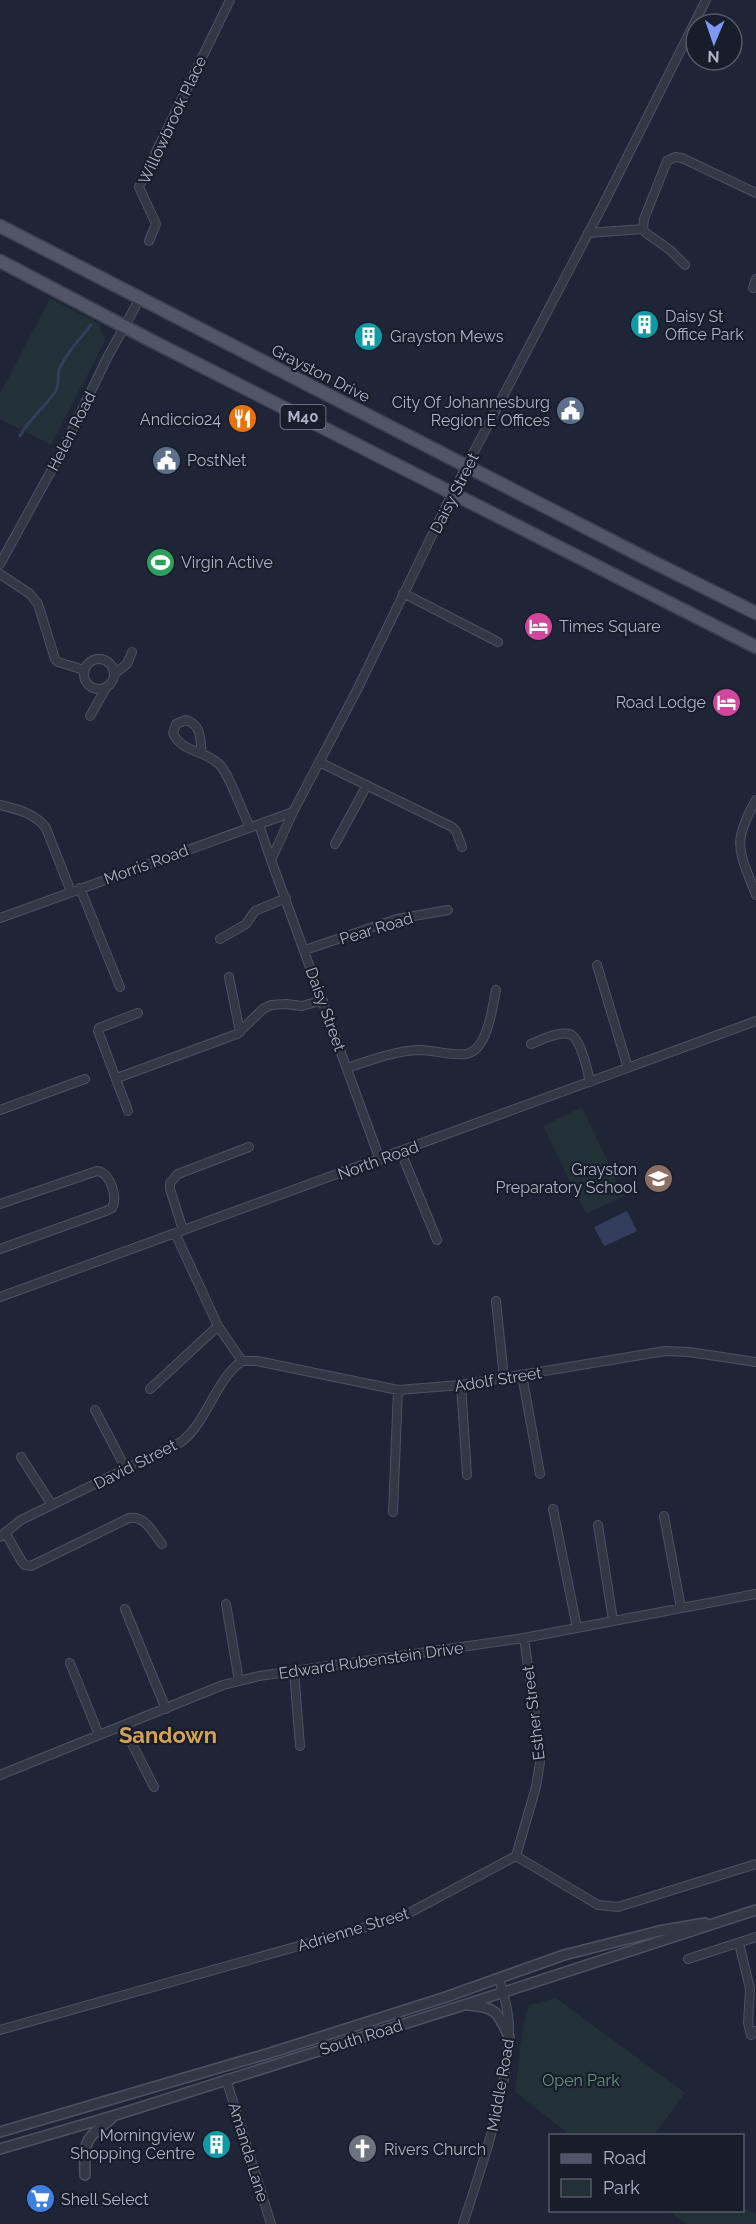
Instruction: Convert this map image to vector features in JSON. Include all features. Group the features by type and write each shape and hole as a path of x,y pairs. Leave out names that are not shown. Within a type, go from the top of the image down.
{"main road":[{"name":"Grayston Drive","path":"0,225 756,613"},
{"name":"M40","path":"0,261 756,647"}],"street":[{"name":"Willowbrook Place","path":"149,241 156,225 139,187 231,0"},
{"name":"Daisy Street","path":"272,860 293,812 357,690 453,492 468,467 706,0"},
{"path":"643,229 644,219 651,206 664,166 675,157 682,158 756,193"},
{"path":"588,232 643,229 685,266"},
{"path":"753,288 756,279"},
{"name":"Helen Road","path":"0,564 59,456 107,358 140,298"},
{"path":"0,574 34,598 38,604 55,659 84,670"},
{"path":"403,593 498,642"},
{"path":"114,674 127,664 132,652"},
{"path":"101,659 112,666 114,674 111,684 100,690 89,686 85,681 84,670 92,661 101,659"},
{"path":"90,716 106,688"},
{"path":"202,754 200,734 196,724 186,720 176,724 173,729 175,738 180,743 218,763 223,769 250,827"},
{"path":"319,762 452,827 462,847"},
{"path":"335,844 367,785"},
{"path":"756,800 745,819 739,841 741,854 756,895"},
{"path":"0,805 32,815 42,822 72,892"},
{"name":"Morris Road","path":"0,918 293,812"},
{"name":"Daisy Street","path":"259,825 380,1160"},
{"path":"80,888 120,987"},
{"path":"220,939 246,924 255,911 286,898"},
{"name":"Pear Road","path":"305,950 397,919 448,910"},
{"path":"597,965 628,1068"},
{"path":"229,977 240,1032"},
{"path":"347,1068 394,1053 421,1050 464,1054 473,1051 481,1042 489,1026 496,990"},
{"path":"117,1078 240,1032 271,1005 302,1006 323,1000"},
{"path":"128,1111 99,1035 99,1028 138,1013"},
{"name":"North Road","path":"0,1297 756,1021"},
{"path":"531,1044 571,1034 578,1044 590,1082"},
{"path":"0,1110 85,1079"},
{"path":"242,1360 218,1326 179,1231 170,1183 178,1174 249,1148"},
{"path":"401,1152 437,1240"},
{"path":"0,1204 97,1171 102,1171 107,1175 115,1198 112,1208 106,1211 0,1249"},
{"path":"496,1301 504,1378"},
{"path":"150,1389 218,1326"},
{"name":"Adolf Street","path":"242,1360 257,1360 398,1390 461,1385 665,1351 689,1352 756,1362"},
{"name":"David Street","path":"2,1535 15,1523 175,1445 193,1432 231,1371 242,1360"},
{"path":"522,1376 540,1474"},
{"path":"461,1385 467,1475"},
{"path":"393,1512 398,1390"},
{"path":"95,1410 126,1469"},
{"path":"21,1457 52,1505"},
{"path":"553,1509 577,1628"},
{"path":"664,1516 681,1608"},
{"path":"2,1535 22,1562 31,1566 129,1518 142,1519 162,1544"},
{"path":"598,1525 613,1620"},
{"name":"Edward Rubenstein Drive","path":"0,1775 239,1681 524,1638 756,1594"},
{"path":"226,1604 239,1681"},
{"path":"125,1610 166,1709"},
{"name":"Esther Street","path":"516,1856 536,1787 540,1762 524,1638"},
{"path":"70,1663 99,1735"},
{"path":"294,1671 300,1746"},
{"path":"123,1726 154,1787"},
{"path":"516,1856 598,1905 609,1907 618,1907 756,1864"},
{"name":"Adrienne Street","path":"0,2030 359,1929 409,1912 516,1856"},
{"name":"South Road","path":"0,2132 270,2053 499,1979 564,1955 756,1910"},
{"name":"South Road","path":"0,2149 116,2115 464,2005 601,1959 688,1933 720,1920"},
{"path":"688,1959 756,1937"},
{"path":"739,1943 750,1989 748,2023 754,2033"},
{"name":"Middle Road","path":"464,2224 493,2131 501,2096 509,2037 508,2017 499,1979"},
{"path":"464,2005 484,2006 493,2010 501,2019 509,2037"},
{"name":"Amanda Lane","path":"226,2079 271,2224"},
{"path":"86,2175 85,2148 88,2140 92,2134 116,2115"}],"green space":[{"path":"50,298 99,324 105,341 51,445 0,419 0,394"},
{"path":"582,1107 624,1196 586,1214 543,1126"},
{"name":"Open Park","path":"556,1998 685,2093 655,2134 569,2134 515,2092 523,2026 529,2005"},
{"path":"744,2208 756,2214 756,2224 686,2224 669,2212 744,2212"}],"water":[{"path":"627,1211 637,1231 605,1246 594,1227"}],"waterway":[{"path":"20,436 55,392 62,364 91,325"}],"place":[{"name":"Daisy St Office Park","path":"644,325"},
{"name":"Grayston Mews","path":"369,336"},
{"name":"City Of Johannesburg Region E Offices","path":"571,411"},
{"name":"Andiccio24","path":"242,419"},
{"name":"PostNet","path":"166,460"},
{"name":"Virgin Active","path":"160,562"},
{"name":"Times Square","path":"538,626"},
{"name":"Road Lodge","path":"727,702"},
{"name":"Grayston Preparatory School","path":"658,1178"},
{"name":"Morningview Shopping Centre","path":"216,2144"},
{"name":"Rivers Church","path":"363,2149"},
{"name":"Shell Select","path":"40,2199"}],"district":[{"name":"Sandown","path":"168,1735"}]}
